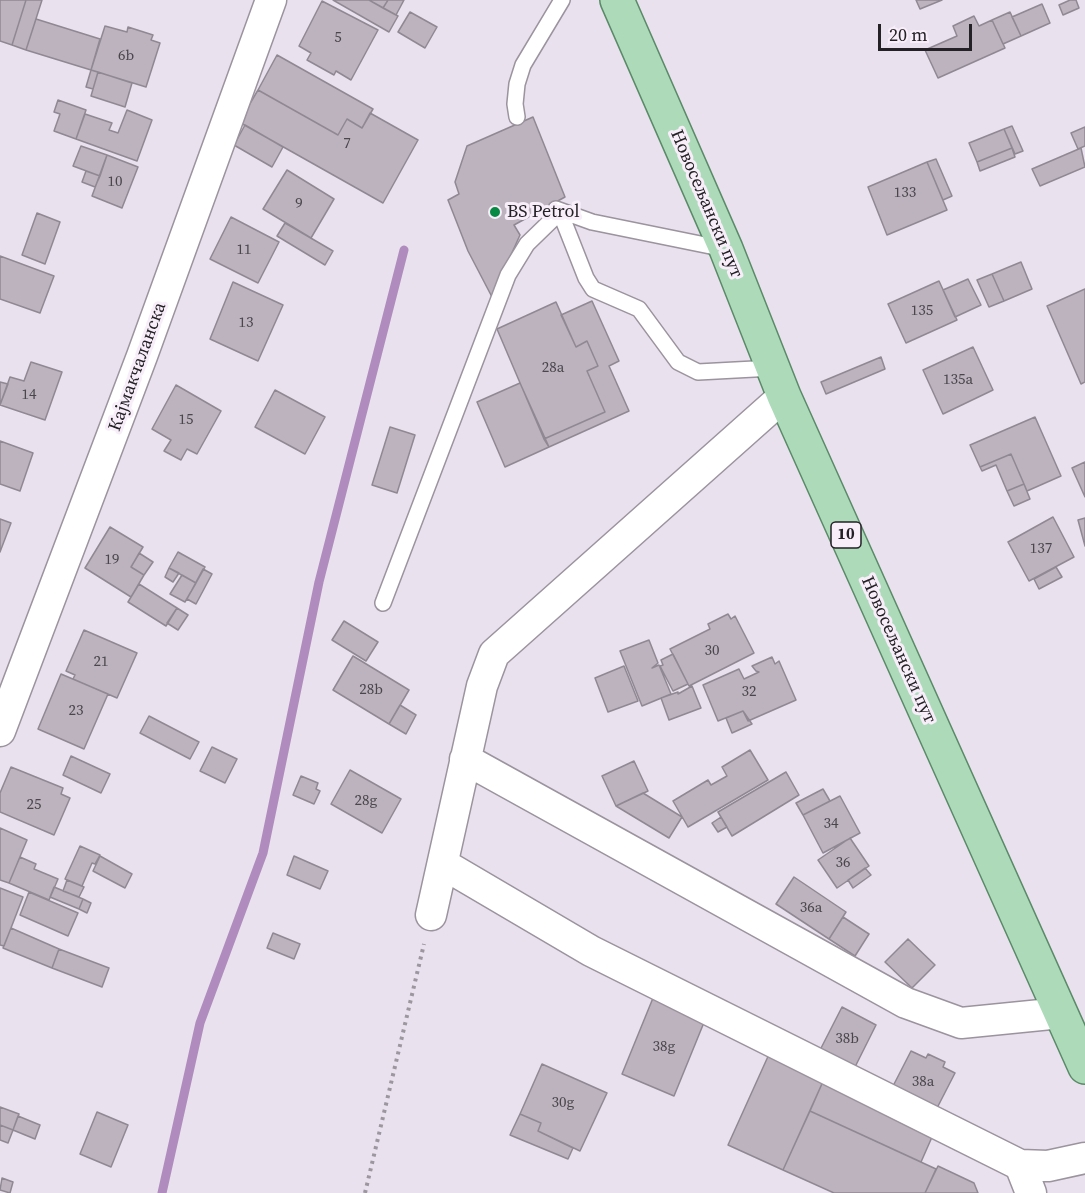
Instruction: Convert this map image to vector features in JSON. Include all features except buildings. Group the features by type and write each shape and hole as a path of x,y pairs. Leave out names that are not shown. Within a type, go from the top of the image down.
{"main road":[{"name":"Новосељански пут","path":"617,0 726,249 778,382 1085,1067"}],"street":[{"name":"Кајмакчаланска","path":"0,731 138,367 271,0"},
{"path":"431,915 482,686 494,654 778,382"},
{"path":"465,759 906,1003 961,1023 1061,1013"},
{"path":"443,864 591,951 1020,1165 1048,1166 1085,1158"},
{"path":"1020,1165 1031,1193"}],"lane":[{"path":"517,117 515,104 517,84 523,65 562,0"},
{"path":"557,209 592,222 726,249"},
{"path":"557,209 586,278 593,289 639,309 678,362 698,372 778,382"},
{"path":"383,603 508,275 527,244 557,209"}],"path":[{"path":"365,1193 431,915"}],"waterway":[{"path":"162,1193 200,1023 263,853 319,582 404,250"}],"place":[{"name":"BS Petrol","path":"495,212"}]}
